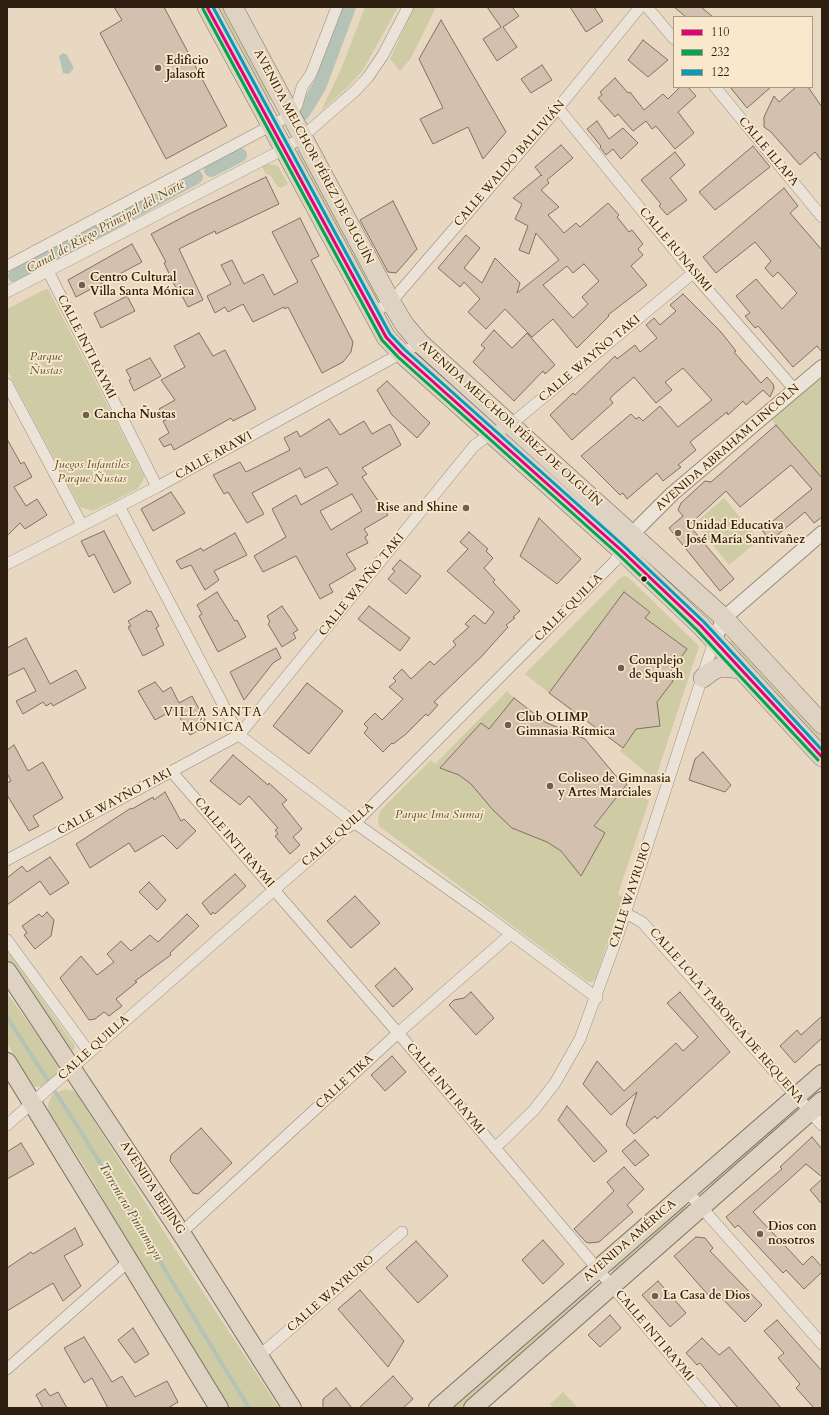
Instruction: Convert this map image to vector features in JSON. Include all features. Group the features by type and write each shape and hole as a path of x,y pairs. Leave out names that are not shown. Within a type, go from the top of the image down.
{"highway":[{"name":"AVENIDA MELCHOR PÉREZ DE OLGUÍN","path":"207,7 386,337 401,353 490,434 621,550 714,641 822,757"},
{"name":"AVENIDA MELCHOR PÉREZ DE OLGUÍN","path":"233,7 404,324 420,343 509,426 632,534 724,618 822,724"},
{"path":"703,678 721,667 740,669"}],"main road":[{"name":"AVENIDA BEIJING","path":"7,971 181,1232 292,1408"},
{"path":"7,1062 129,1261 213,1406"},
{"name":"AVENIDA AMÉRICA","path":"438,1408 822,1074"},
{"name":"AVENIDA AMÉRICA","path":"473,1408 816,1106"}],"street":[{"path":"7,266 291,115 297,105 302,87 311,74 337,7"},
{"path":"7,291 284,149 303,136 355,91 368,77 383,55 408,7"},
{"name":"CALLE WALDO BALLIVIÁN","path":"372,313 391,302 558,108 640,7"},
{"path":"647,7 673,38"},
{"name":"CALLE ILLAPA","path":"716,88 822,217"},
{"name":"CALLE RUNASIMI","path":"558,108 693,273 795,390"},
{"name":"CALLE INTI RAYMI","path":"48,271 157,487"},
{"name":"CALLE WAYÑO TAKI","path":"7,860 239,735 474,446 490,434 509,426 693,273"},
{"name":"CALLE ARAWI","path":"7,564 157,487 420,343"},
{"name":"AVENIDA ABRAHAM LINCOLN","path":"621,550 632,534 672,494 822,367"},
{"path":"7,384 82,525"},
{"path":"119,506 239,735 355,823 511,934 596,998"},
{"path":"724,618 822,533"},
{"name":"CALLE QUILLA","path":"7,1125 274,890 344,830 355,823 615,561 621,550"},
{"name":"CALLE WAYRURO","path":"495,1148 534,1110 555,1083 580,1039 596,998 625,913 714,641 724,618"},
{"name":"CALLE INTI RAYMI","path":"172,772 398,1033 715,1408"},
{"name":"CALLE LOLA TABORGA DE REQUENA","path":"625,913 642,922 797,1096 816,1106 822,1125"},
{"name":"CALLE TIKA","path":"181,1232 398,1033 511,934"},
{"path":"7,940 89,1052"},
{"path":"687,1191 822,1344"},
{"name":"CALLE WAYRURO","path":"259,1356 402,1232"},
{"path":"7,1369 129,1261"}],"green space":[{"path":"216,7 222,7 272,99 267,101"},
{"path":"365,7 398,7 363,70 349,86 321,111 341,69"},
{"path":"414,7 436,7 411,58 400,71 390,59"},
{"path":"299,149 379,300 375,302 295,152"},
{"path":"267,164 278,166 288,184 281,188 277,186 271,176 265,173 262,166"},
{"name":"Parque Ñustas","path":"48,289 144,476 143,481 137,489 93,511 80,507 7,370 7,309"},
{"path":"822,376 822,479 770,418"},
{"path":"724,498 759,540 729,565 695,523"},
{"path":"624,576 628,577 699,646 655,780 620,751 636,729 660,726 657,702 673,681 667,676 687,649 645,618 650,611 624,592 549,693 525,674 620,578"},
{"path":"733,640 736,641 822,734 822,750 728,643"},
{"name":"Parque Ima Sumaj","path":"507,691 514,698 489,729 481,723 440,768 459,775 471,784 512,828 547,842 561,851 581,875 605,833 595,826 627,784 649,801 618,894 623,897 595,980 592,982 588,982 379,826 378,820 380,811 431,760 435,764"},
{"path":"7,950 75,1046 74,1050 71,1049 7,959"},
{"path":"7,993 59,1065 57,1076 46,1086 35,1087 7,1043"},
{"path":"65,1089 75,1091 173,1246 279,1408 229,1408 140,1265 89,1174 48,1110 48,1104 52,1095"},
{"path":"783,1117 787,1121 712,1187 709,1182"},
{"path":"685,1204 688,1208 614,1273 611,1269"},
{"path":"589,1287 594,1292 460,1408 450,1408"},
{"path":"563,1392 578,1408 553,1408 550,1404"}],"shaded area":[{"path":"63,53 67,55 74,68 69,74 63,73 59,56"}],"building":[{"name":"Edificio Jalasoft","path":"114,7 164,7 227,126 166,159 100,33 122,20"},
{"path":"487,7 512,7 519,16 503,27 517,47 497,61 483,39 501,27"},
{"path":"570,7 594,7 603,21 586,32"},
{"path":"674,7 701,7 712,16 685,16"},
{"path":"441,20 506,132 483,159 468,127 433,144 420,119 443,108 419,59"},
{"path":"643,40 668,60 648,77 628,60"},
{"path":"542,65 552,80 531,93 521,79"},
{"path":"615,78 628,93 630,92 644,110 663,94 668,99 679,88 689,88 696,96 678,112 694,133 675,149 656,126 652,129 646,121 633,131 618,114 615,117 598,98 602,95 600,92"},
{"path":"731,88 770,88 747,108"},
{"path":"795,88 809,88 822,107 822,161 815,152 800,165 771,132 764,127 764,117 774,96 779,102"},
{"path":"597,121 609,139 623,128 638,143 621,159 613,149 606,155 600,147 601,146 587,129"},
{"path":"561,145 573,158 547,180 549,183 541,190 559,207 548,215 564,233 576,223 580,227 608,203 619,215 617,217 629,232 632,230 643,244 638,249 643,255 631,266 647,285 608,315 609,316 577,348 553,319 532,337 505,309 486,329 468,312 480,299 464,282 460,287 438,268 466,235 480,248 464,268 482,283 495,258 520,283 517,293 559,260 536,233 529,254 519,250 528,226 515,219 522,204 513,198 541,175 542,176 535,167","holes":["584,264 599,281 582,297 588,304 573,318 543,285 567,266 573,273"]},
{"path":"753,146 770,167 715,210 699,192"},
{"path":"675,152 685,165 670,178 687,200 667,215 659,206 661,204 641,180"},
{"path":"266,177 279,204 216,234 215,231 179,249 203,300 188,307 177,287 176,288 164,263 166,262 151,234"},
{"path":"784,188 798,206 790,213 822,250 822,352 817,346 793,367 758,326 755,328 745,316 750,313 736,296 756,279 782,309 797,293 778,272 773,277 765,268 771,261 755,242 716,273 703,257"},
{"path":"393,201 417,249 396,273 388,272 360,220"},
{"path":"300,218 319,256 311,260 353,342 351,352 343,362 322,373 288,307 285,309 284,307 253,322 243,304 228,312 225,307 215,313 207,296 231,284 221,265 232,260 244,284 263,274 274,295 298,282 272,232"},
{"path":"132,244 142,262 76,297 68,280"},
{"path":"683,294 721,332 736,351 734,352 761,383 767,377 773,384 774,388 770,397 763,390 746,405 743,401 728,415 727,412 690,442 696,450 678,465 681,467 663,481 657,473 627,499 623,493 620,495 581,456 631,414 636,419 639,417 643,421 660,406 678,427 712,400 683,368 665,382 672,390 656,403 634,377 612,396 610,399 613,403 572,440 550,415 573,393 575,395 615,356 617,359 635,345 640,352 657,338 646,325 654,318 660,325 676,311 670,305"},
{"path":"127,296 135,311 101,328 94,313"},
{"path":"494,330 512,348 527,333 555,365 545,374 543,371 514,401 473,362 485,348 481,345"},
{"path":"199,333 213,356 225,350 256,409 233,421 231,418 174,450 171,444 164,447 159,439 169,433 163,421 166,420 159,409 175,400 161,380 185,367 174,346"},
{"path":"150,358 161,376 134,391 129,380 131,379 126,370"},
{"path":"387,381 430,423 417,438 392,415 377,390"},
{"path":"329,419 340,435 364,421 372,434 390,424 401,445 362,468 367,474 362,477 388,515 364,529 368,535 365,537 368,543 346,554 356,569 329,585 333,592 320,599 296,556 263,572 254,556 286,537 272,509 296,495 301,505 338,484 327,467 305,478 300,468 252,493 264,514 247,523 228,492 224,494 213,475 240,462 246,472 290,450 284,438 297,431 300,437","holes":["352,494 362,511 331,530 320,511"]},
{"path":"776,425 822,478 822,517 814,523 805,512 770,541 762,530 812,489 791,465 740,507 726,491 689,525 734,579 720,591 669,528 683,516 678,510 681,503 705,481 711,482"},
{"path":"7,439 21,464 24,462 32,477 14,487 26,506 37,499 47,515 25,529 20,523 7,536"},
{"path":"171,492 185,513 153,531 141,509"},
{"path":"539,518 581,559 557,584 520,556"},
{"path":"104,531 131,583 114,593 94,554 89,557 81,541"},
{"path":"469,532 488,549 486,551 493,558 484,568 495,580 493,582 520,611 513,617 515,618 506,625 508,627 481,657 434,702 438,705 428,716 426,714 406,734 393,744 392,743 383,752 364,733 368,728 364,724 375,713 382,720 403,699 389,687 396,681 393,678 402,669 411,679 430,661 434,665 456,645 453,641 469,627 465,624 474,615 485,624 494,612 447,571 468,549 460,542"},
{"path":"235,533 247,555 214,571 219,580 205,590 191,565 181,569 176,561 201,548 203,551"},
{"path":"400,560 421,576 406,594 388,579 395,571 392,569"},
{"path":"217,592 235,621 237,620 246,637 218,652 199,616 202,614 197,605"},
{"name":"Complejo de Squash","path":"624,592 650,612 645,618 687,649 667,676 673,681 657,702 660,726 636,729 623,748 549,693"},
{"path":"282,606 298,630 293,633 296,638 282,647 268,624 270,622 267,616"},
{"path":"369,606 410,638 400,651 358,619"},
{"path":"147,610 148,612 151,611 159,626 156,628 164,645 143,656 128,627 131,626 128,621"},
{"path":"26,638 50,684 76,670 86,688 53,706 51,703 46,706 43,702 23,714 16,701 36,691 24,668 7,676 7,648"},
{"path":"276,648 281,658 273,663 244,700 230,672"},
{"path":"155,682 163,692 171,687 179,703 192,696 205,720 203,728 190,735 175,709 155,720 138,691"},
{"path":"307,683 343,711 309,754 273,726"},
{"name":"Coliseo de Gimnasia y Artes Marciales","path":"514,698 545,722 585,739 615,775 627,784 594,826 605,833 581,876 561,851 547,842 512,828 493,810 471,784 459,775 440,768 481,723 489,729"},
{"path":"14,745 28,771 43,762 63,798 33,816 39,826 29,831 7,795 7,783 11,781 7,773 7,750"},
{"path":"703,752 731,785 725,792 689,780 695,759"},
{"path":"233,755 268,785 269,783 287,800 282,804 302,829 293,837 300,845 290,854 275,836 278,834 275,830 278,828 249,796 240,805 210,781"},
{"path":"165,792 181,821 184,819 196,831 177,849 163,835 135,852 129,843 90,868 76,844 131,808 132,809 153,797 154,800"},
{"path":"50,857 69,883 50,895 40,881 7,905 7,878 22,866 27,872"},
{"path":"235,874 246,886 215,914 213,912 211,915 202,903"},
{"path":"149,882 166,900 157,910 139,892"},
{"path":"355,896 380,923 351,948 327,921"},
{"path":"47,912 54,920 51,936 35,949 24,935 27,933 22,926 39,914 42,917"},
{"path":"187,914 199,926 170,953 171,955 135,981 137,982 116,999 122,1006 109,1016 104,1012 95,1019 89,1020 60,978 81,956 97,975 114,962 107,954 121,941 131,951 150,935 158,942"},
{"path":"395,968 413,989 393,1007 375,986"},
{"path":"471,992 494,1018 476,1035 449,1005 454,1000 464,998"},
{"path":"680,992 730,1052 657,1119 655,1116 634,1134 626,1125 637,1092 611,1115 583,1084 597,1061 624,1091 676,1043 683,1051 698,1037 667,1003"},
{"path":"822,1016 822,1038 795,1063 780,1046 797,1030 801,1035"},
{"path":"392,1056 406,1072 385,1091 371,1075"},
{"path":"567,1106 607,1151 594,1162 558,1120"},
{"path":"201,1128 232,1163 198,1194 193,1193 170,1161 171,1155"},
{"path":"812,1137 822,1149 822,1177 806,1164 753,1212 803,1265 812,1256 822,1267 822,1272 804,1289 786,1270 783,1273 738,1225 735,1228 726,1217 782,1169 780,1167"},
{"path":"635,1140 649,1155 635,1166 622,1151"},
{"path":"21,1143 34,1164 7,1179 7,1152"},
{"path":"624,1167 644,1189 627,1205 633,1212 599,1242 586,1242 574,1229 614,1191 607,1182"},
{"path":"822,1179 822,1204 810,1190"},
{"path":"75,1228 83,1245 64,1256 81,1286 63,1301 53,1283 7,1311 7,1268 31,1252 33,1254"},
{"path":"696,1237 705,1238 713,1248 710,1251 762,1305 745,1322 715,1291 709,1296 674,1256"},
{"path":"543,1240 564,1264 543,1284 522,1260"},
{"path":"416,1241 448,1276 418,1303 386,1268"},
{"path":"658,1281 686,1313 670,1327 642,1295"},
{"path":"360,1290 404,1341 388,1367 338,1309"},
{"path":"610,1315 621,1328 600,1347 588,1335"},
{"path":"777,1320 822,1371 822,1408 814,1408 796,1388 800,1384 778,1358 784,1353 764,1331"},
{"path":"133,1328 149,1354 135,1363 118,1340"},
{"path":"84,1337 112,1382 122,1376 135,1397 167,1381 178,1402 168,1408 108,1408 92,1378 84,1383 64,1348"},
{"path":"702,1338 719,1355 729,1347 781,1408 738,1408 700,1363 697,1365 686,1353"},
{"path":"393,1376 413,1399 403,1408 359,1408"},
{"path":"336,1388 352,1408 323,1408 323,1399"},
{"path":"45,1389 50,1396 58,1392 67,1408 43,1408 36,1395"}],"waterway":[{"name":"Canal de Riego Principal del Norte","path":"303,113 319,87 349,7"},
{"name":"Canal de Riego Principal del Norte","path":"211,170 240,155"},
{"name":"Canal de Riego Principal del Norte","path":"15,276 196,177"},
{"name":"Torrentera Pintumayu","path":"7,1017 83,1135 249,1408"}],"transit line":[{"name":"110","path":"207,7 386,337 401,353 621,550 701,626 822,757"},
{"name":"122","path":"213,7 390,334 404,349 624,546 704,622 822,750"},
{"name":"232","path":"203,9 382,340 398,357 618,554 697,630 818,760"}],"place":[{"name":"Edificio Jalasoft","path":"158,68"},
{"name":"Centro Cultural Villa Santa Mónica","path":"82,285"},
{"name":"Cancha Ñustas","path":"86,415"},
{"name":"Rise and Shine","path":"466,508"},
{"name":"Unidad Educativa José María Santivañez","path":"678,533"},
{"name":"Complejo de Squash","path":"621,668"},
{"name":"Club OLIMP Gimnasia Rítmica","path":"508,725"},
{"name":"Coliseo de Gimnasia y Artes Marciales","path":"550,786"},
{"name":"Dios con nosotros","path":"760,1234"},
{"name":"La Casa de Dios","path":"655,1296"}],"district":[{"name":"VILLA SANTA MÓNICA","path":"213,720"}],"park label":[{"name":"Juegos Infantiles Parque Ñustas","path":"92,472"}]}
